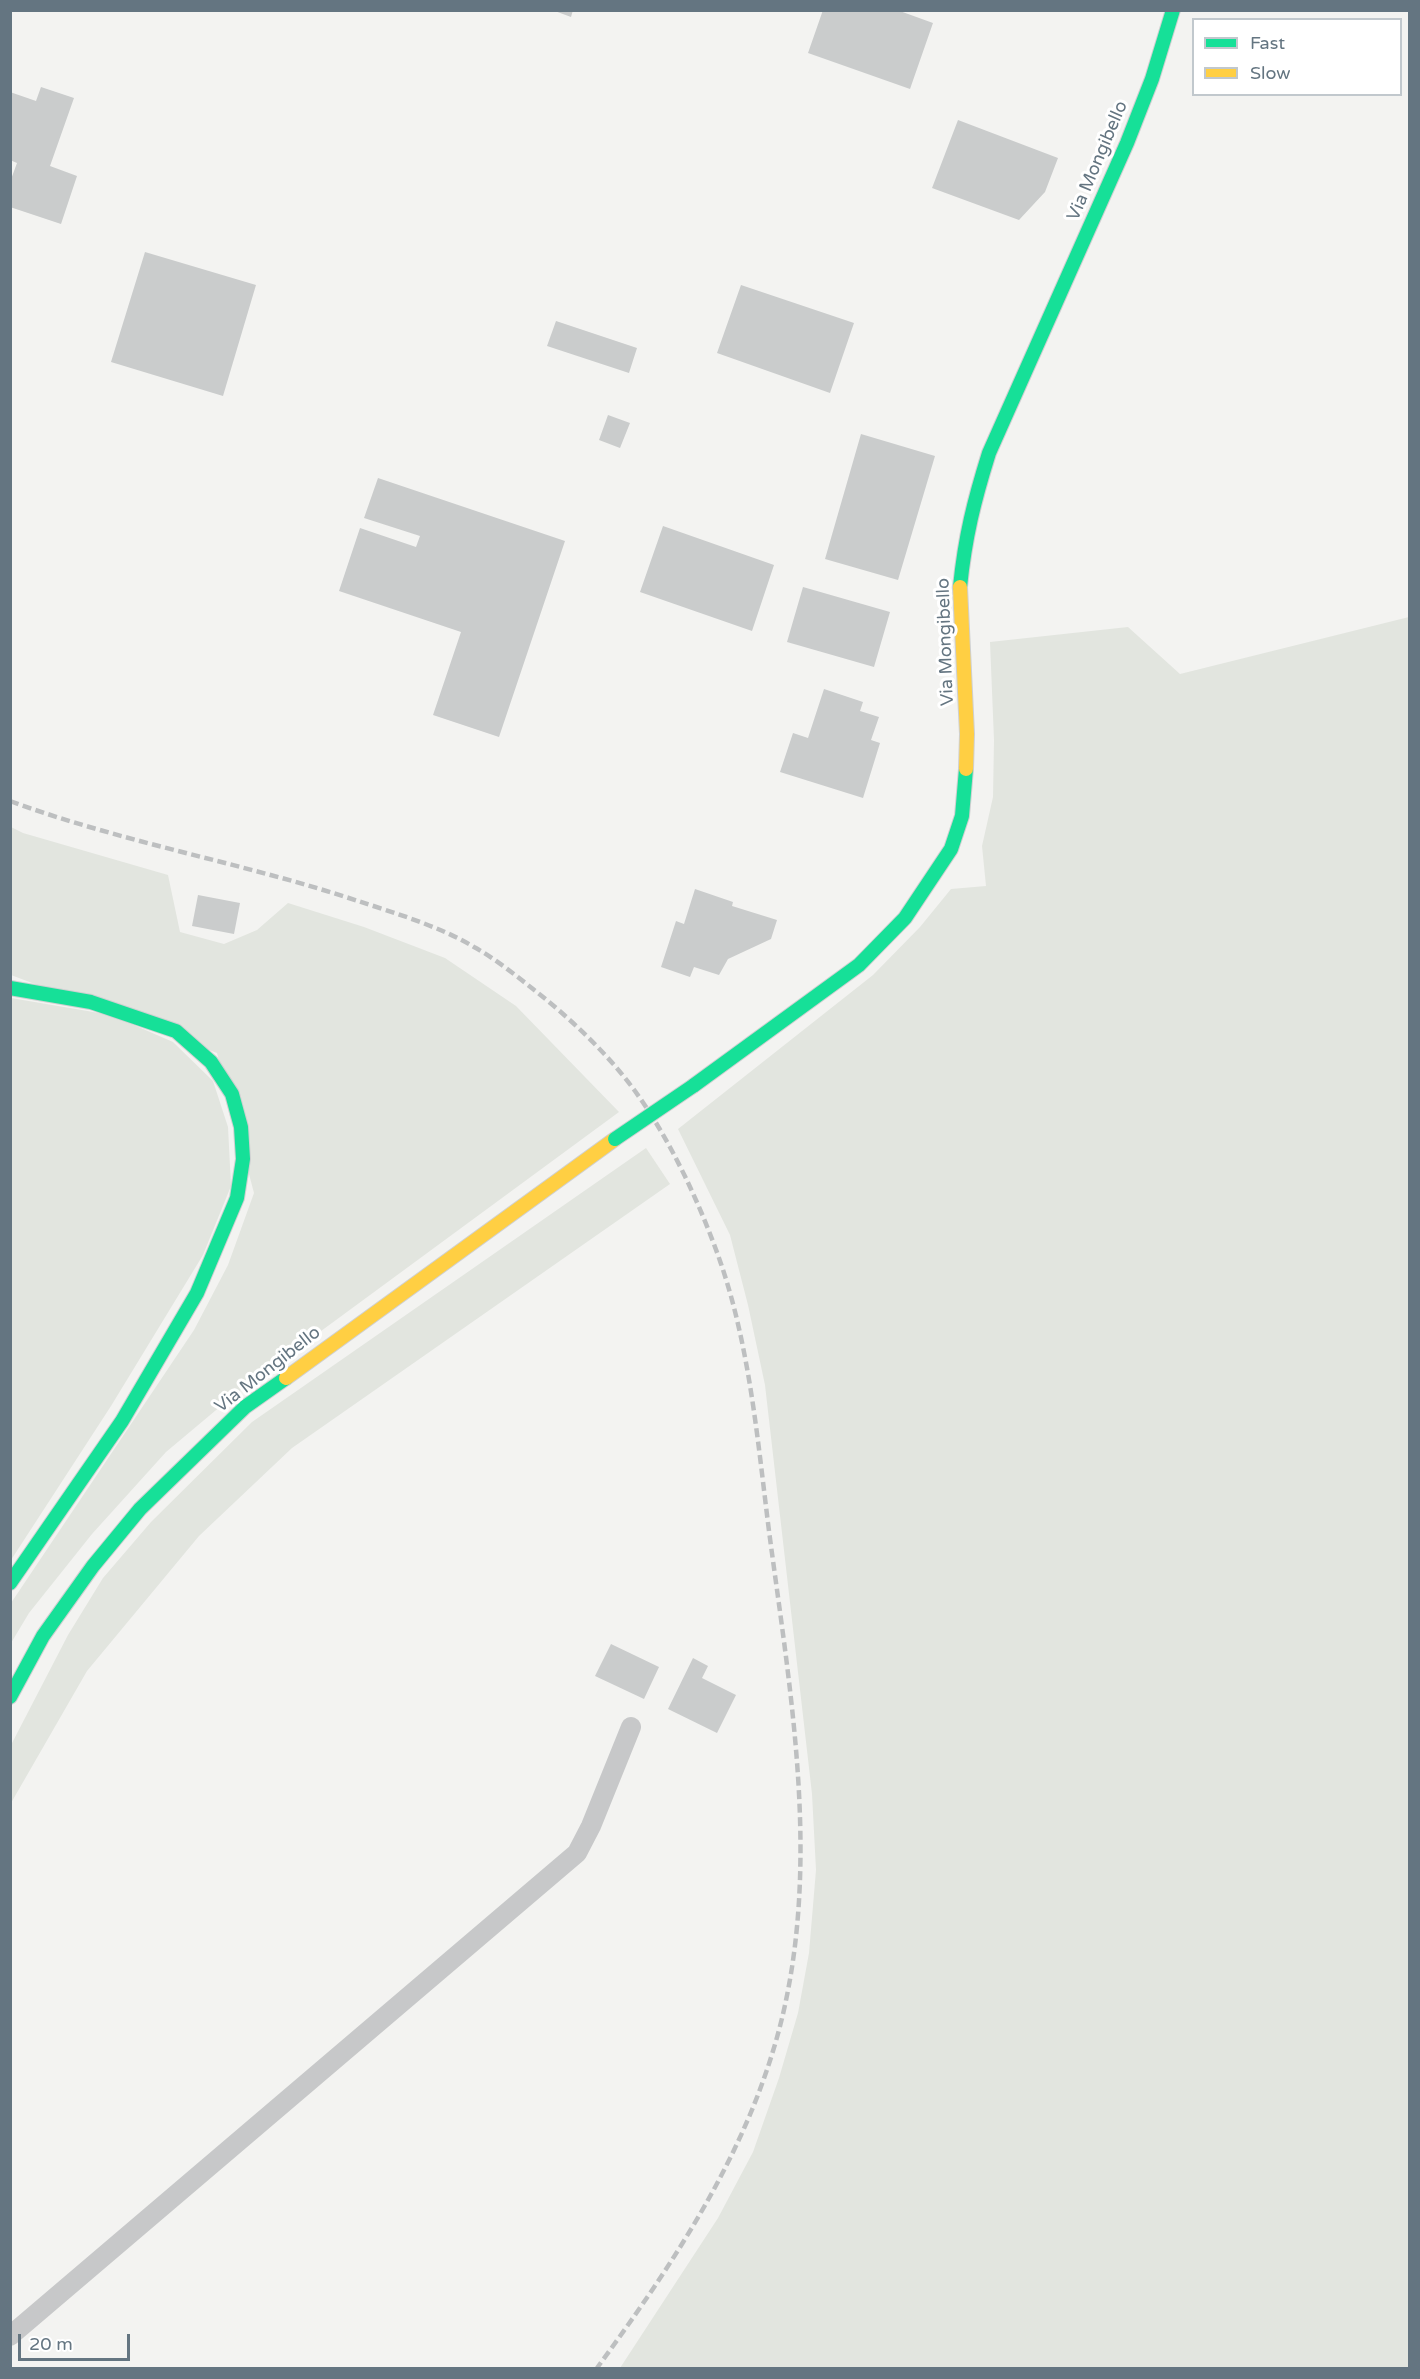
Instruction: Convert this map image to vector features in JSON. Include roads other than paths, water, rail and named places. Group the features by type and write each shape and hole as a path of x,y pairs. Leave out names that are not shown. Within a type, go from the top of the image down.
{"street":[{"name":"Via Mongibello","path":"10,1697 43,1636 100,1558 140,1509 245,1407 615,1139 693,1086 859,966 905,918 929,885 951,849 962,816 966,781 968,734 960,588 964,548 972,506 989,453 1127,144 1152,79 1173,10"},
{"path":"10,988 91,1002 176,1031 212,1062 232,1094 241,1127 243,1160 237,1197 197,1293 122,1420 10,1582"}],"lane":[{"path":"10,2336 577,1853 591,1826 631,1727"}],"railway":[{"path":"10,801 96,829 272,875 358,901 433,927 481,951 561,1012 624,1077 670,1146 699,1206 715,1247 736,1316 756,1423 792,1712 798,1772 800,1833 799,1894 794,1954 783,2014 769,2063 752,2110 731,2156 708,2200 655,2286 597,2368"}]}
